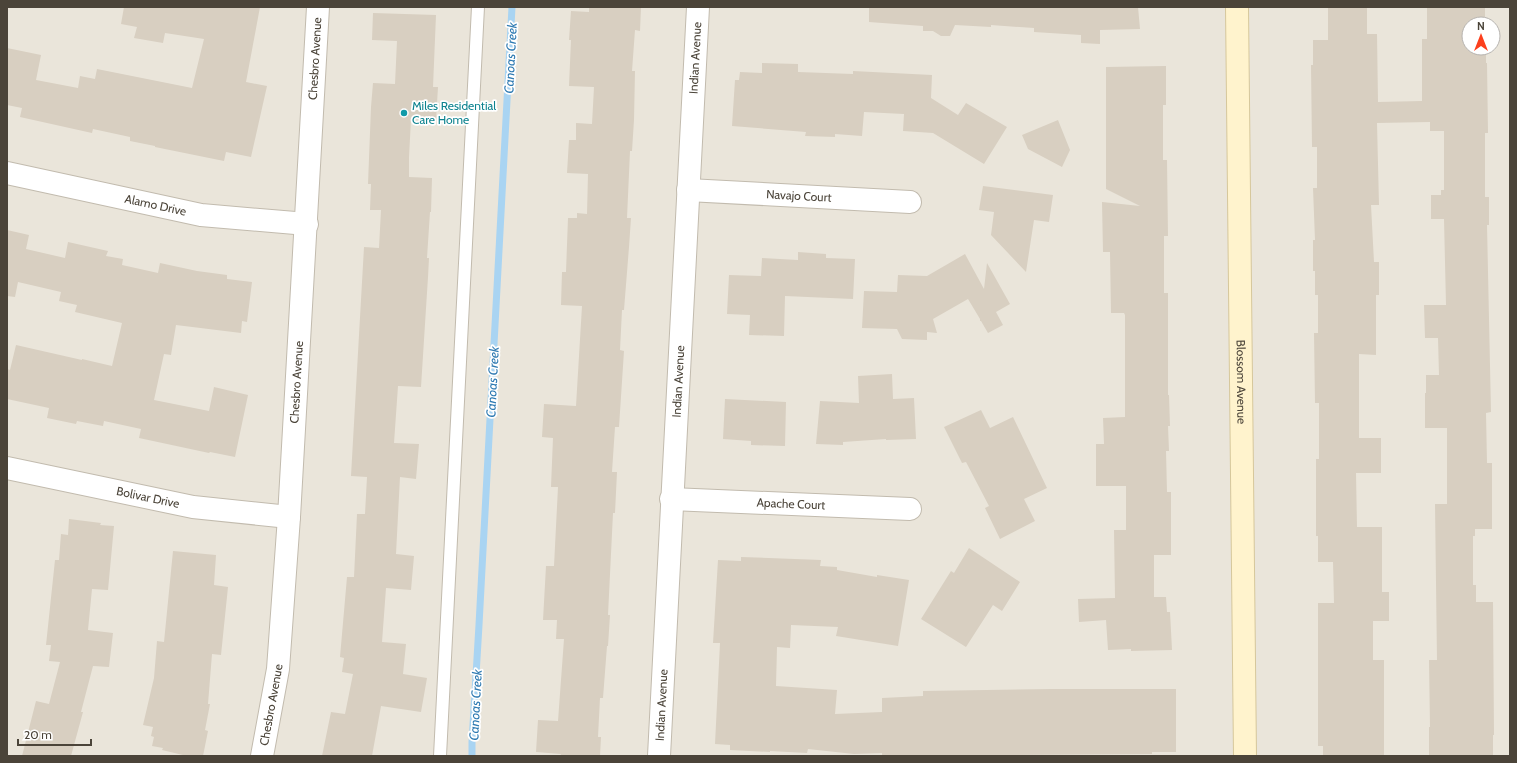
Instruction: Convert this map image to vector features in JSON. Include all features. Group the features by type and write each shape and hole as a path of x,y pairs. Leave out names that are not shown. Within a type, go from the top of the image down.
{"street":[{"name":"Chesbro Avenue","path":"262,756 278,669 289,517 318,7"},
{"name":"Indian Avenue","path":"659,756 671,499 698,7"},
{"name":"Blossom Avenue","path":"1237,7 1245,756"},
{"name":"Alamo Drive","path":"7,173 201,215 306,224"},
{"name":"Navajo Court","path":"688,190 910,202"},
{"name":"Bolivar Drive","path":"7,468 193,507 289,517"},
{"name":"Apache Court","path":"671,499 910,508"}],"lane":[{"path":"440,756 478,7"}],"shaded area":[{"path":"7,7 1510,7 1510,756 7,756"}],"building":[{"path":"124,7 260,7 246,82 267,86 251,157 226,152 224,161 155,147 130,141 130,137 93,129 92,133 20,117 22,108 7,105 7,48 41,55 36,80 78,88 80,76 95,79 97,69 192,88 204,39 165,33 163,43 134,38 137,27 121,24"},
{"path":"589,7 641,7 640,31 635,30 632,71 635,71 634,120 632,151 630,151 627,218 631,218 624,310 622,310 620,350 624,351 619,427 615,427 612,472 617,472 615,513 613,513 608,646 603,698 600,698 598,737 601,737 600,756 560,756 561,754 536,752 538,720 558,721 564,639 556,639 557,620 543,620 546,566 554,566 558,487 551,487 553,438 542,437 544,404 576,406 582,306 561,305 562,272 566,272 568,218 577,218 577,213 587,214 588,174 567,173 569,140 576,140 576,123 592,124 594,87 569,86 571,40 569,40 571,11 589,12"},
{"path":"869,7 1138,7 1140,29 1100,30 1100,44 1081,43 1081,35 1034,32 1034,28 991,25 991,27 955,25 950,36 941,36 933,31 923,31 923,26 869,22"},
{"path":"1328,7 1367,7 1367,34 1377,34 1378,102 1422,101 1422,39 1427,39 1427,7 1485,7 1485,16 1461,16 1461,56 1486,56 1487,63 1488,133 1485,133 1485,197 1489,197 1489,225 1487,225 1491,412 1486,413 1487,463 1492,463 1492,529 1475,529 1475,536 1473,536 1473,585 1476,585 1476,602 1493,602 1493,756 1429,756 1429,660 1437,660 1435,504 1447,504 1447,428 1425,428 1426,375 1439,375 1438,338 1425,338 1424,305 1446,305 1444,219 1431,219 1431,195 1441,195 1441,190 1444,190 1444,131 1430,131 1430,122 1377,123 1379,205 1371,205 1374,262 1379,262 1379,295 1376,295 1376,355 1359,354 1359,438 1381,438 1381,473 1356,473 1357,527 1382,527 1382,592 1389,592 1389,621 1373,621 1373,660 1384,660 1384,756 1323,756 1323,746 1318,746 1318,603 1334,603 1333,562 1318,562 1318,536 1316,536 1316,459 1319,459 1319,403 1315,403 1314,333 1318,333 1318,295 1315,295 1315,271 1313,271 1313,240 1315,240 1313,188 1317,188 1317,147 1312,147 1311,65 1313,65 1313,40 1328,40"},
{"path":"373,13 436,15 433,87 438,87 436,120 411,119 409,157 409,177 432,178 427,258 429,258 428,277 421,387 398,386 394,443 419,444 416,479 400,477 396,554 414,556 411,590 386,588 382,642 406,644 403,674 427,678 421,712 381,706 372,756 322,756 331,712 345,714 353,674 342,672 344,658 340,657 347,577 354,577 357,514 365,514 367,477 351,476 364,247 379,248 381,210 370,210 371,184 368,184 373,83 395,84 397,41 372,40"},
{"path":"762,63 798,64 798,72 853,74 853,71 932,75 931,98 958,115 966,103 1007,127 984,164 933,133 903,131 904,114 864,112 862,136 835,134 835,137 805,136 806,132 732,126 735,80 739,80 740,72 762,73"},
{"path":"1166,66 1166,105 1163,105 1163,160 1167,160 1168,236 1164,236 1164,293 1168,293 1168,395 1170,426 1168,426 1169,451 1166,451 1167,492 1171,492 1171,555 1154,555 1154,597 1166,597 1167,612 1170,612 1172,650 1108,650 1106,620 1079,622 1078,599 1115,598 1114,530 1126,530 1126,486 1096,486 1096,444 1104,444 1103,418 1125,417 1125,315 1124,313 1111,313 1110,252 1103,252 1102,202 1140,206 1106,189 1106,67"},
{"path":"1058,120 1070,150 1062,167 1028,149 1022,135"},
{"path":"983,186 1053,195 1049,222 1034,220 1026,272 991,235 994,212 979,210"},
{"path":"7,230 29,235 26,249 65,258 68,242 108,251 106,256 123,259 122,265 158,273 160,263 197,271 227,275 227,279 252,282 247,322 242,321 241,333 176,325 171,355 164,354 154,400 209,411 214,387 248,395 235,457 139,438 141,429 104,421 103,426 77,421 76,424 47,418 49,408 7,399 7,369 10,370 16,345 112,366 122,323 75,312 77,305 59,301 61,292 18,282 15,297 7,296"},
{"path":"798,252 826,254 826,258 855,259 853,299 785,296 784,336 749,335 750,315 727,314 729,275 761,276 762,258 798,260"},
{"path":"965,254 984,289 987,263 1010,304 996,312 1003,325 988,333 968,299 933,319 937,333 927,332 927,340 902,339 897,329 862,328 864,291 897,292 898,275 927,276"},
{"path":"892,374 893,399 914,398 916,439 886,439 843,442 843,445 816,444 820,401 859,403 858,376"},
{"path":"725,399 786,402 785,446 751,445 751,441 723,439"},
{"path":"981,410 990,428 1013,417 1047,488 1024,499 1035,521 1000,539 985,508 989,506 966,462 962,463 944,427"},
{"path":"69,519 114,526 108,590 92,589 88,630 113,633 109,667 93,666 81,712 83,712 71,756 22,756 36,701 49,704 60,662 49,661 51,645 46,645 55,560 59,560 61,534 68,535"},
{"path":"969,548 1020,582 1002,611 993,605 966,647 921,619 951,571 954,573"},
{"path":"173,551 216,555 214,585 228,587 221,655 212,654 208,704 210,704 205,730 208,731 203,756 187,756 152,746 154,737 151,736 153,727 143,725 154,678 157,641 164,642"},
{"path":"741,557 821,560 820,566 837,567 837,570 877,577 877,575 909,580 898,646 836,636 838,627 791,625 790,648 777,647 776,686 837,690 835,714 882,712 882,698 923,696 923,691 1176,689 1176,752 1152,752 1152,754 882,756 882,753 854,754 808,749 807,753 730,750 730,745 715,744 720,643 713,643 718,560 741,561"}],"waterway":[{"name":"Canoas Creek","path":"472,756 512,7"}],"place":[{"name":"Miles Residential Care Home","path":"404,113"}]}
